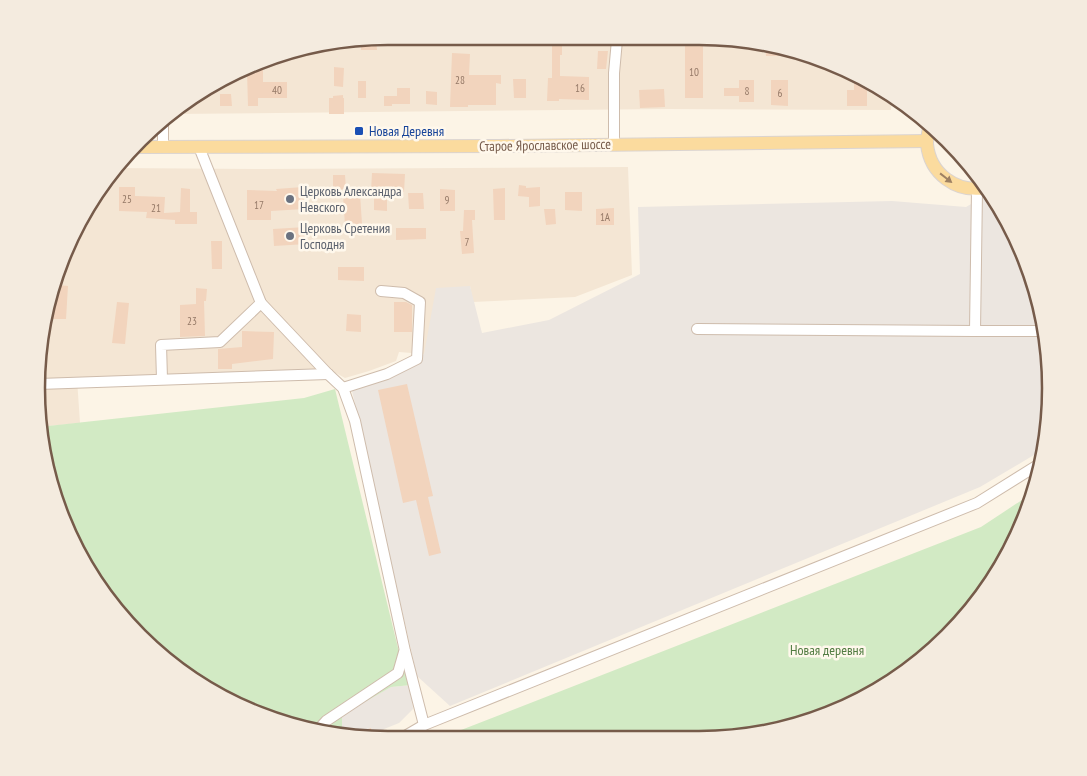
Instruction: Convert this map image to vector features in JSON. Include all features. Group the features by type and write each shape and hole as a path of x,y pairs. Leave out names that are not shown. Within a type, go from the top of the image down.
{"main road":[{"path":"928,133 927,142 930,157 937,170 948,181 962,188 978,189"},
{"name":"Старое Ярославское шоссе","path":"143,147 927,142"}],"street":[{"path":"614,144 614,73 617,45"},
{"path":"163,147 164,129"},
{"path":"199,147 261,302 343,388 355,421 405,651 424,725"},
{"path":"975,331 982,194"},
{"path":"343,388 387,374 417,359 420,302 404,293 381,291"},
{"path":"162,379 161,345 220,342 261,302"},
{"path":"697,329 1037,331"},
{"path":"45,384 328,374"},
{"path":"414,731 424,725 977,503 1032,469"},
{"path":"323,724 398,673 405,651"}],"shaded area":[{"path":"388,45 699,45 744,48 809,63 851,80 891,104 891,110 668,109 182,114 236,80 278,63 343,48"},
{"path":"628,167 632,275 575,297 473,302 470,286 424,354 399,352 396,361 345,378 336,373 317,377 77,379 80,423 47,426 45,388 48,343 63,278 80,236 91,216 125,168"},
{"path":"984,197 1007,236 1024,278 1030,299 1039,343 1042,388 1039,433 1035,454 980,487 450,706 417,676 350,382 424,354 436,288 470,286 482,333 549,320 640,274 638,207 892,201 966,207"},
{"path":"411,685 413,709 399,723 383,731 342,728 341,715 391,687"}],"green space":[{"path":"335,389 398,648 411,685 391,687 342,715 342,728 278,713 236,696 197,673 145,631 103,579 80,540 63,498 48,433 47,426 304,398"},
{"name":"Новая деревня","path":"1024,499 1007,540 996,560 971,597 942,631 890,673 851,696 830,705 788,719 744,728 721,730 458,731 981,527"}],"building":[{"path":"552,45 562,45 560,76 589,77 589,100 559,99 559,101 547,101 548,78 552,78"},
{"path":"361,46 377,46 377,50 361,50"},
{"path":"685,46 703,46 703,98 685,98"},
{"path":"598,51 608,51 606,69 597,69"},
{"path":"766,52 779,56 766,56"},
{"path":"452,53 470,54 469,75 501,75 501,84 496,83 496,105 450,107"},
{"path":"334,67 344,68 343,87 334,86"},
{"path":"263,69 263,82 287,82 287,98 258,98 258,106 248,106 247,75"},
{"path":"513,79 526,79 526,98 514,98"},
{"path":"739,80 754,80 754,102 739,102 739,96 724,96 724,88 739,88"},
{"path":"771,80 788,80 788,106 771,105"},
{"path":"358,81 366,81 366,98 358,98"},
{"path":"854,82 867,89 867,106 847,106 847,90 854,90"},
{"path":"397,88 410,88 410,104 384,106 384,96 397,96"},
{"path":"664,89 665,107 640,108 639,90"},
{"path":"426,91 437,92 437,105 426,104"},
{"path":"220,94 231,94 232,106 220,106"},
{"path":"343,95 344,114 329,114 329,98"},
{"path":"372,173 405,174 404,192 387,192 387,211 374,210 374,191 371,191"},
{"path":"333,175 345,175 346,189 333,190"},
{"path":"519,185 526,186 526,188 540,187 540,206 529,207 529,197 518,196"},
{"path":"119,187 135,187 135,196 165,197 164,213 180,212 181,188 190,189 190,212 197,212 197,224 175,224 175,220 146,218 147,212 119,211"},
{"path":"303,187 304,209 271,211 271,220 247,220 247,190 277,191 276,189"},
{"path":"505,188 505,220 494,220 493,189"},
{"path":"440,189 455,190 455,211 440,211"},
{"path":"565,192 582,192 582,211 565,210"},
{"path":"408,193 423,193 424,209 409,209"},
{"path":"360,194 362,224 345,226 343,195"},
{"path":"614,208 614,225 596,225 596,209"},
{"path":"544,209 555,209 556,224 546,225"},
{"path":"464,210 475,210 475,220 472,220 474,253 462,254 460,231 463,231"},
{"name":"Церковь Сретения Господня","path":"306,227 307,244 274,246 273,229"},
{"path":"396,228 426,228 426,239 396,240"},
{"path":"211,241 222,241 222,269 212,269"},
{"path":"338,267 364,267 364,281 338,280"},
{"path":"61,285 68,286 66,319 53,319"},
{"path":"196,288 207,289 206,301 204,301 205,336 180,337 180,305 196,304"},
{"path":"117,302 129,303 125,344 112,343"},
{"path":"394,302 406,302 412,305 412,332 394,332"},
{"path":"347,314 361,315 361,332 346,331"},
{"path":"242,331 274,332 273,359 232,364 232,369 218,369 218,349 242,347"},
{"path":"407,384 433,496 428,497 441,553 429,556 416,500 403,503 378,390"}],"place":[{"name":"Новая Деревня","path":"359,131"},
{"name":"Церковь Александра Невского","path":"290,199"},
{"name":"Церковь Сретения Господня","path":"290,236"}]}
